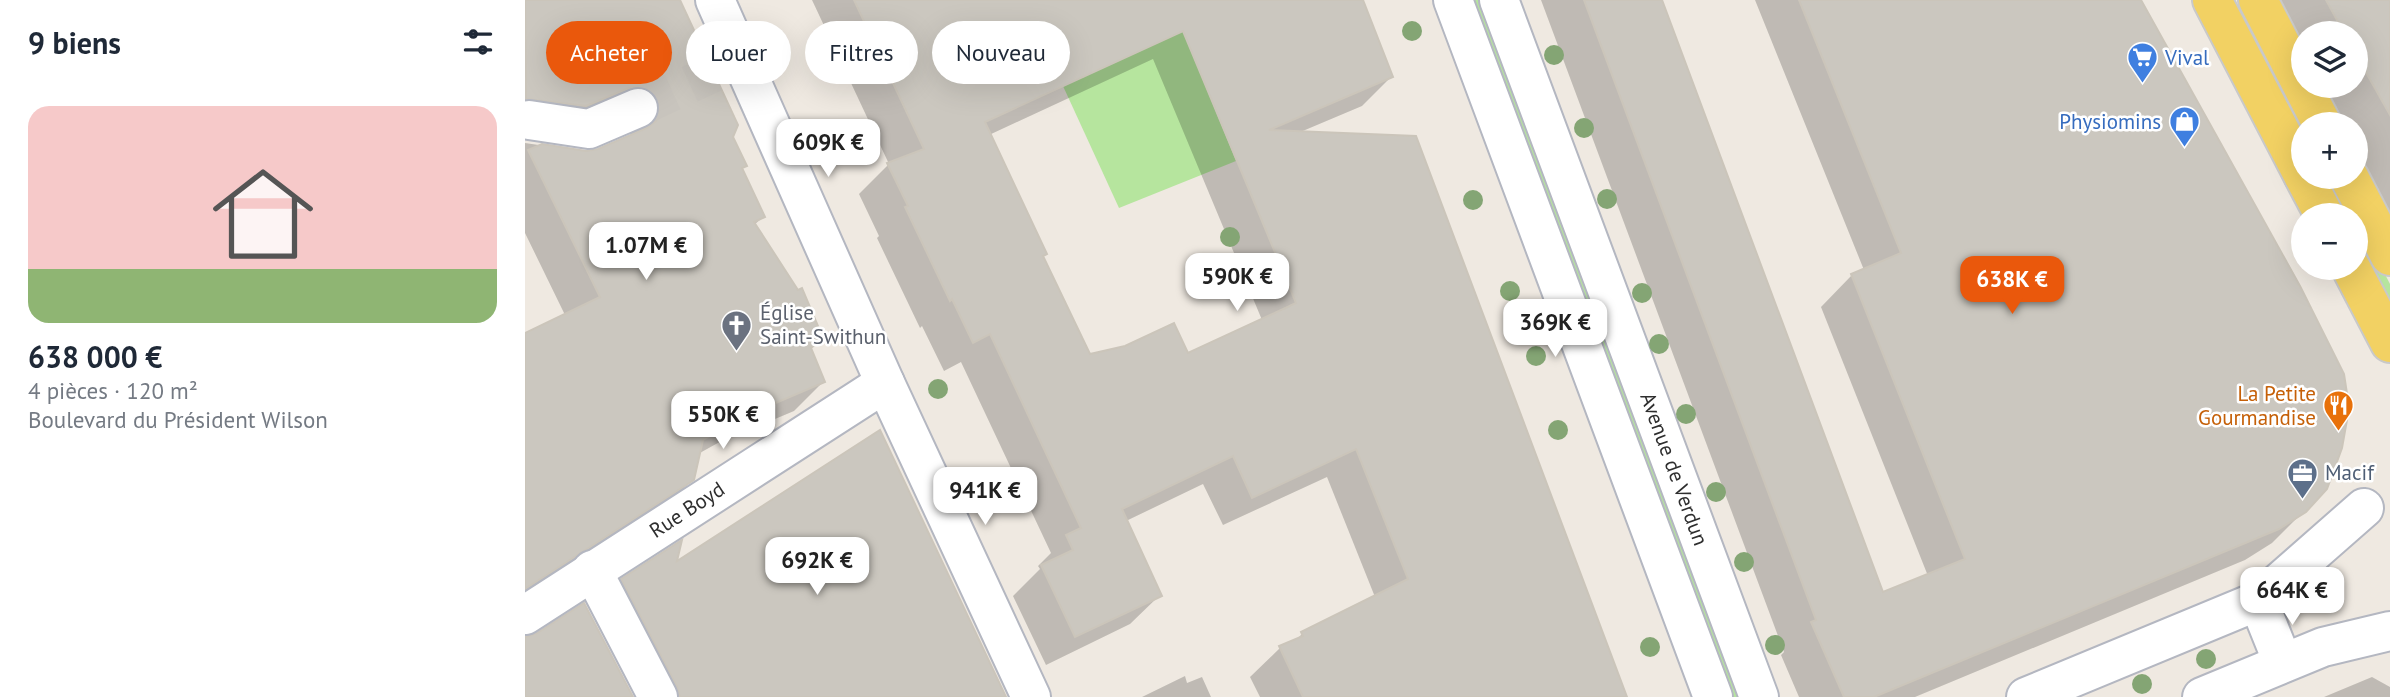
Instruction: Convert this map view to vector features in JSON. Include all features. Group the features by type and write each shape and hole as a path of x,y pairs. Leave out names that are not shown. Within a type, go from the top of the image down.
{"main road":[{"path":"2213,0 2291,151"},
{"path":"2258,0 2316,112"},
{"path":"2355,189 2390,256"},
{"path":"2357,280 2390,343"}],"street":[{"path":"715,0 728,67 885,383 1031,697"},
{"name":"Avenue de Verdun","path":"1453,0 1713,697"},
{"name":"Avenue de Verdun","path":"1499,0 1759,697"},
{"path":"1476,61 1516,45"},
{"path":"529,120 589,129 638,108"},
{"name":"Rue Boyd","path":"525,615 885,383"},
{"path":"2026,697 2258,601 2364,508"},
{"path":"592,570 658,697"},
{"path":"2258,601 2283,663"},
{"path":"2323,647 2390,604"},
{"path":"2202,697 2323,647 2390,631"}],"green space":[{"path":"1455,0 1485,0 1745,697 1726,697"},
{"path":"1183,31 1236,161 1119,208 1063,86"},
{"path":"2368,241 2390,284 2390,325 2367,280"}],"building":[{"path":"525,0 680,0 690,21 686,21 686,84 719,84 738,125 733,137 747,166 742,168 765,217 754,222 798,290 802,288 823,338 811,348 825,382 764,406 703,440 694,480 525,589 525,333 600,297 528,150 542,144 586,151 598,149 647,128 656,121 660,110 652,91 640,86 586,106 526,99"},
{"path":"854,0 1363,0 1393,77 1269,130 1416,136 1627,697 1303,697 1279,646 1303,636 1301,632 1408,579 1356,449 1252,498 1233,456 1122,509 1162,596 1075,637 1041,565 1073,550 1066,535 1081,528 990,334 973,343 905,207 908,206 887,163 924,149 893,84 918,84 918,21 864,21","holes":["932,21 1070,21 1070,83 1183,31 1296,303 1188,353 1174,323 1125,346 1090,354 1043,256 1047,254 985,122 1068,84 932,84"]},
{"path":"1584,0 1662,0 1883,592 1965,559 1851,274 1901,253 1799,0 2141,0 2291,270 2291,280 2297,280 2300,286 2344,374 2348,400 2347,420 2342,448 2327,489 2306,512 2279,529 1874,697 1844,697 1811,622 1816,620"},
{"path":"2326,0 2390,0 2390,115 2368,76 2368,21 2337,21"},
{"path":"880,430 1006,697 680,697 621,579 682,540 677,561"},
{"path":"584,603 633,697 525,697 525,637 537,633"}],"tunnel":[{"path":"638,108 690,84"}],"place":[{"name":"Vival","path":"2142,85"},
{"name":"Physiomins","path":"2184,149"},
{"name":"Église Saint-Swithun","path":"737,352"},
{"name":"La Petite Gourmandise","path":"2339,433"},
{"name":"Macif","path":"2302,500"}]}
